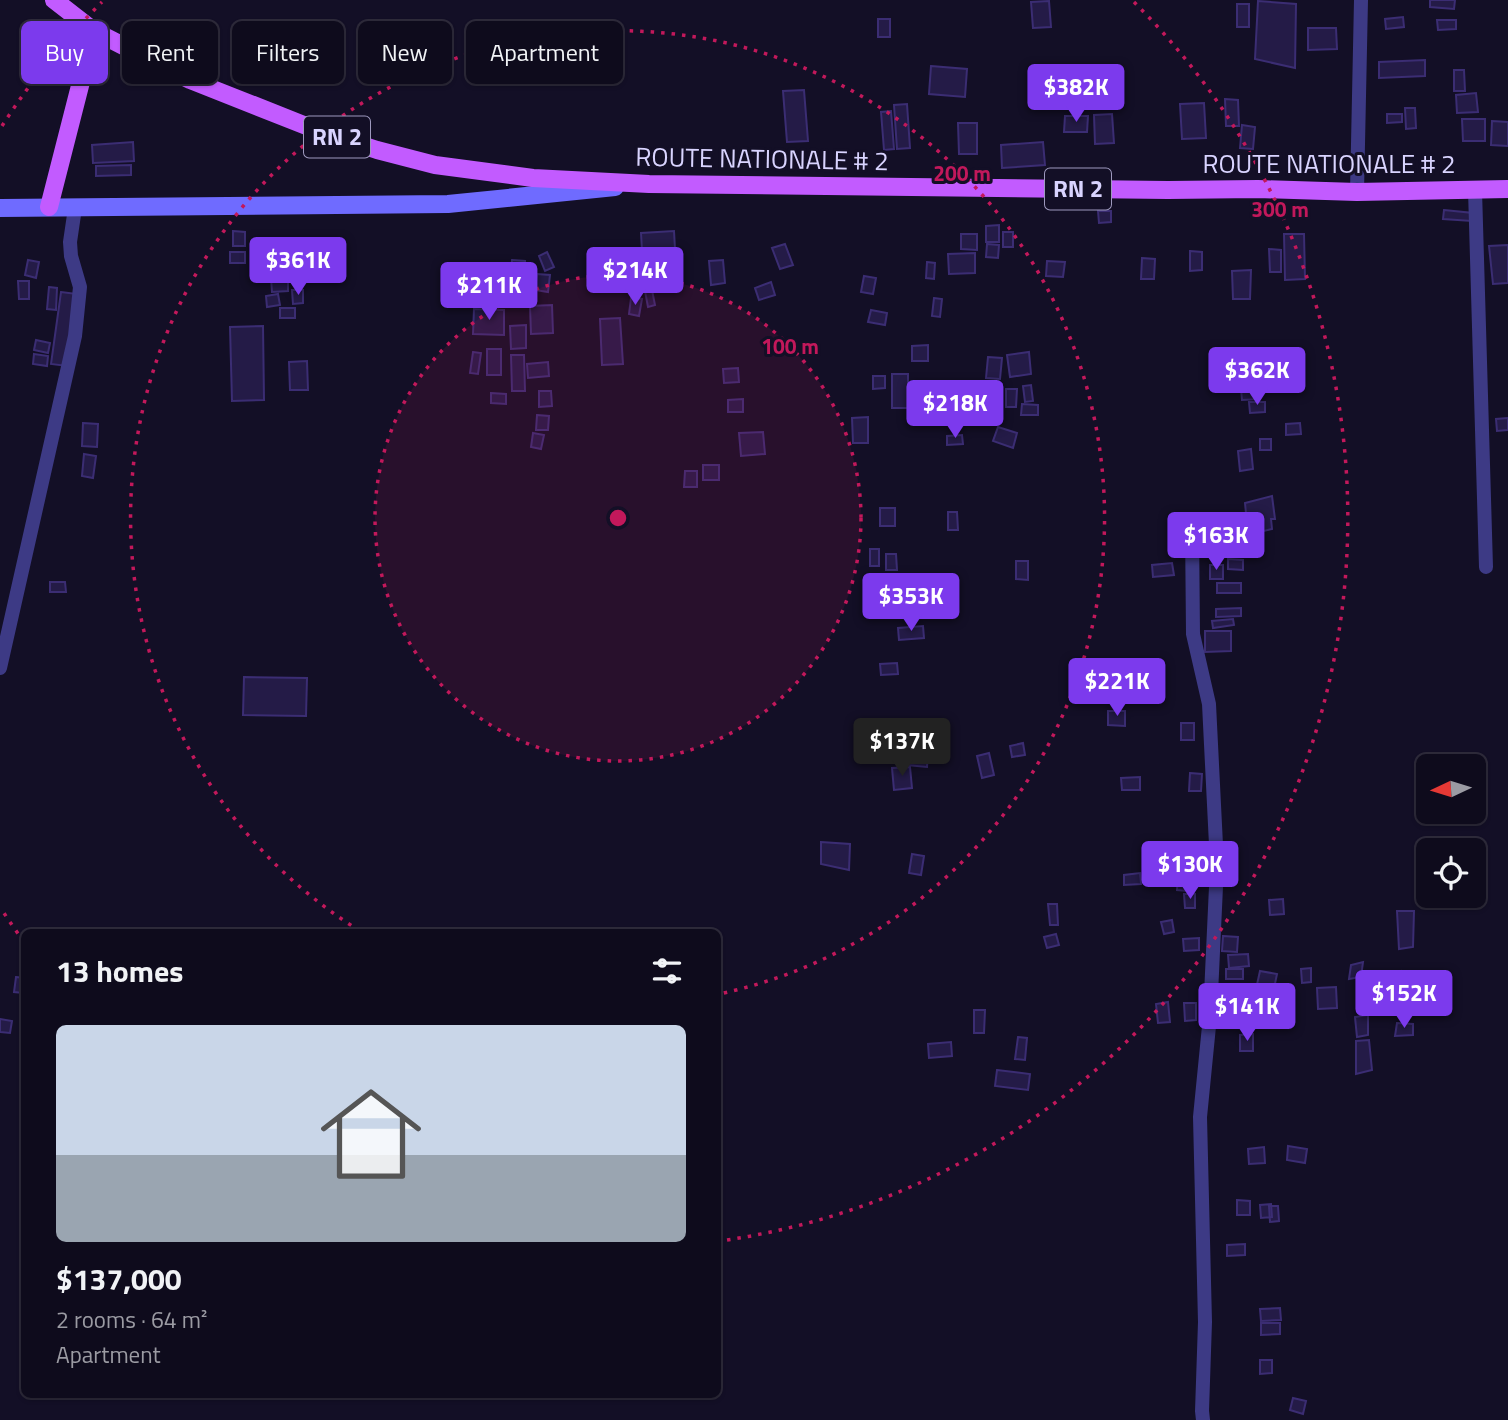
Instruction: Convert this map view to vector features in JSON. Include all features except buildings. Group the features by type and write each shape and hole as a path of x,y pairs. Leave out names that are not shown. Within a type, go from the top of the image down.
{"main road":[{"name":"ROUTE NATIONALE # 2","path":"54,0 81,21"},
{"name":"ROUTE NATIONALE # 2","path":"108,38 190,80 319,131 377,150 436,164 533,178 649,184 1357,192 1508,189"},
{"path":"49,207 80,84"},
{"path":"0,208 449,204 649,184"}],"street":[{"path":"1357,192 1361,0"},
{"path":"1475,190 1486,567"},
{"path":"0,668 75,336 80,287 70,242 75,208"},
{"path":"1192,527 1193,634 1209,704 1217,864 1210,1016 1200,1117 1205,1322 1203,1420"}]}
